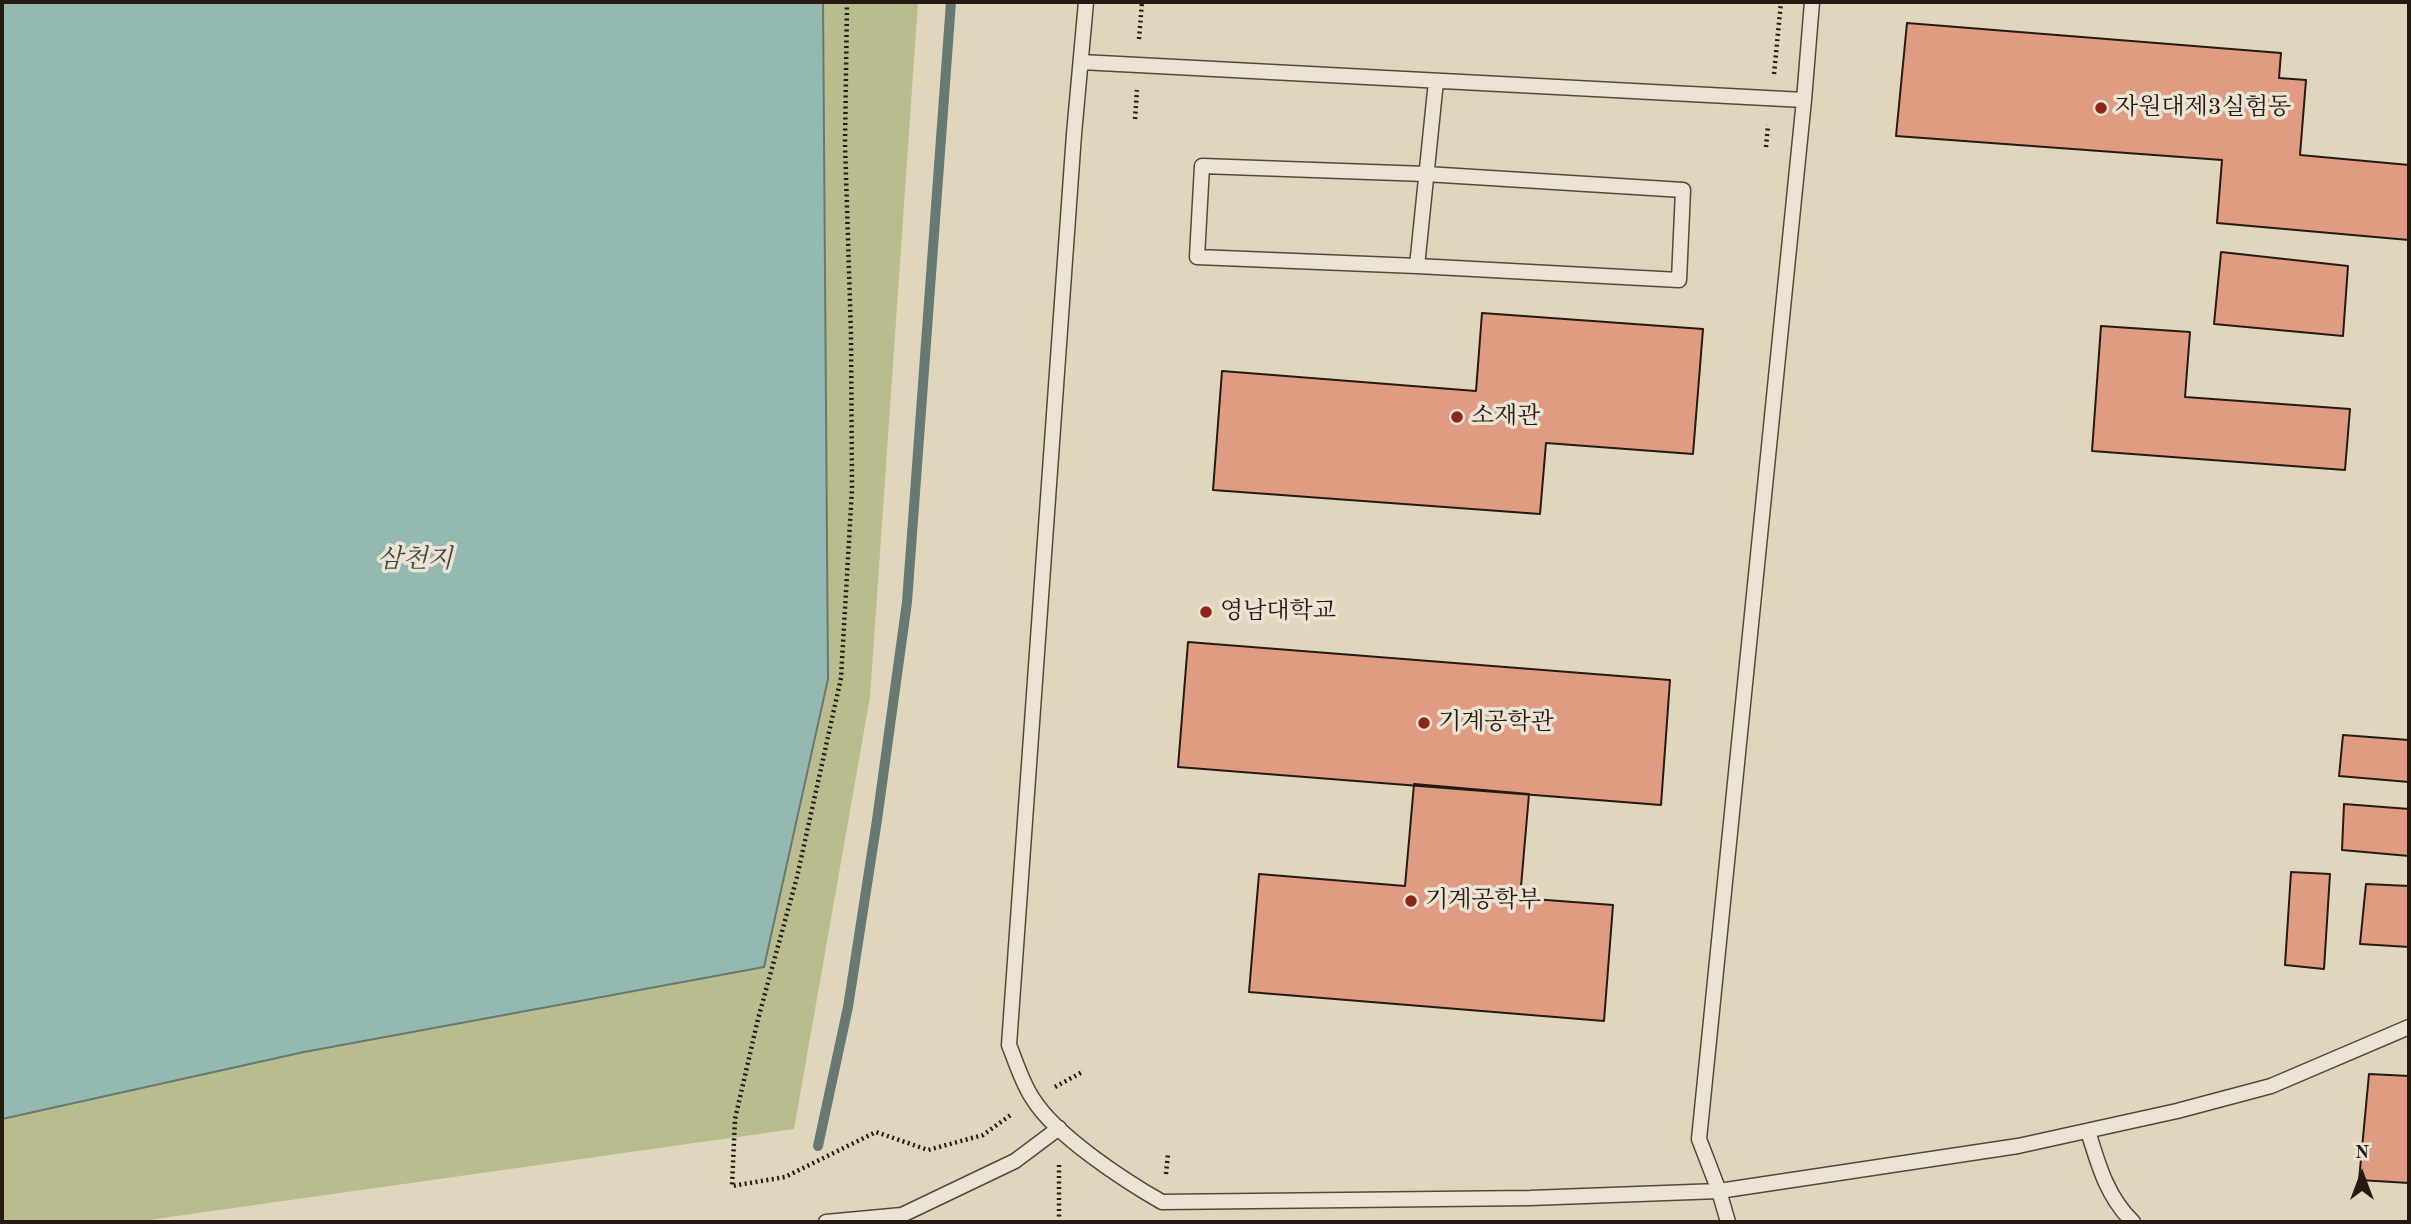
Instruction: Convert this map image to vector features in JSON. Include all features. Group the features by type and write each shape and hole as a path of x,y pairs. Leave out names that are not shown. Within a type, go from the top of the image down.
{"lane":[{"path":"1086,2 1009,1045 1033,1100 1059,1128 1125,1182 1162,1202 1530,1198 1719,1191 2018,1146 2177,1111 2271,1086 2409,1027"},
{"path":"1728,1222 1699,1139 1812,2"},
{"path":"1081,62 1804,100"},
{"path":"1417,266 1436,81"},
{"path":"1202,166 1426,174 1684,190 1679,280 1417,266 1197,257 1202,166"},
{"path":"826,1222 902,1215 1015,1161 1059,1128"},
{"path":"2088,1131 2101,1175 2113,1197 2133,1222"}],"path":[{"path":"847,2 845,145 851,334 852,489 841,678 797,877 758,1019 735,1119 732,1186 785,1177 876,1132 928,1150 983,1135 1033,1100 1084,1071"},
{"path":"1059,1128 1059,1222"}],"green space":[{"name":"삼천지","path":"2,2 918,2 870,697 794,1129 134,1222 2,1222"}],"water":[{"name":"삼천지","path":"2,2 823,2 828,679 764,967 304,1052 2,1119"}],"building":[{"name":"자원대제3실험동","path":"1907,23 2281,53 2279,78 2306,80 2300,155 2409,165 2409,240 2217,223 2222,160 1896,136"},
{"path":"2221,252 2348,266 2343,336 2214,324"},
{"name":"소재관","path":"1482,313 1703,329 1693,454 1546,443 1540,514 1213,490 1222,371 1476,391"},
{"path":"2101,326 2190,332 2185,397 2350,409 2345,470 2092,451"},
{"name":"기계공학관","path":"1188,642 1670,680 1661,805 1178,767"},
{"path":"2343,735 2409,740 2409,782 2339,776"},
{"name":"기계공학부","path":"1414,784 1529,794 1520,898 1613,905 1604,1021 1249,992 1259,874 1405,886"},
{"path":"2344,804 2409,809 2409,856 2342,850"},
{"path":"2291,872 2330,874 2324,969 2285,965"},
{"path":"2366,884 2409,886 2409,947 2360,944"},
{"path":"2369,1074 2409,1076 2409,1183 2359,1180"}],"waterway":[{"path":"818,1146 848,1007 907,602 951,2"}],"place":[{"name":"자원대제3실험동","path":"2101,108"},
{"name":"소재관","path":"1457,417"},
{"name":"영남대학교","path":"1206,612"},
{"name":"기계공학관","path":"1424,723"},
{"name":"기계공학부","path":"1411,901"}]}
